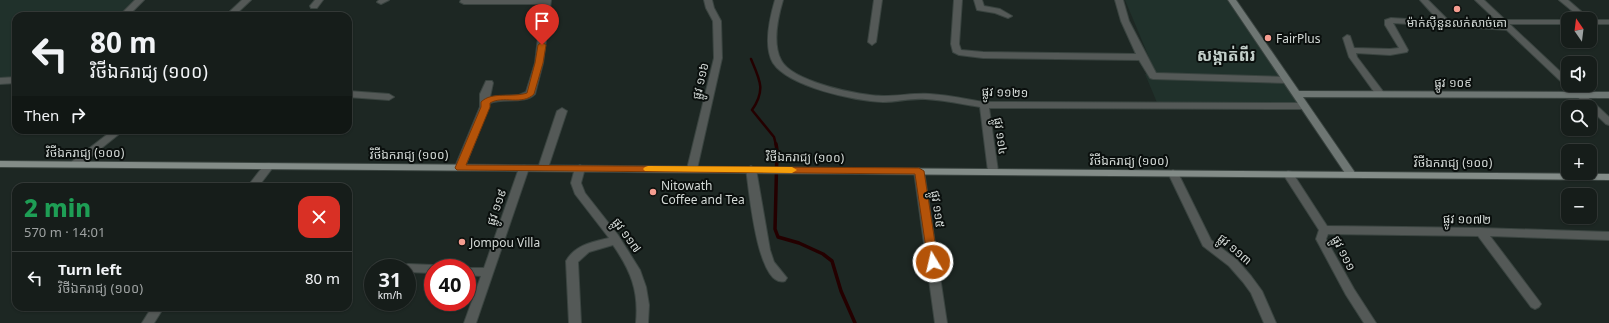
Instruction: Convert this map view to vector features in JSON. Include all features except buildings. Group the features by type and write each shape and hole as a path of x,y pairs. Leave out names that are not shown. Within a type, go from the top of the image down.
{"main road":[{"path":"1232,0 1351,174"},
{"name":"ផ្លូវ ១០៩","path":"1296,94 1609,95"},
{"name":"វិថីឯករាជ្យ (១០០)","path":"0,164 1609,177"}],"street":[{"path":"127,12 140,0"},
{"path":"234,12 247,0"},
{"name":"ផ្លូវ ១១៦","path":"692,169 718,58 718,21 710,8 708,0"},
{"name":"ផ្លូវ ១១២១","path":"779,0 774,17 774,46 777,62 785,71 811,84 858,97 884,99 914,96 936,97 984,105 1304,106"},
{"path":"872,42 878,0"},
{"path":"958,0 955,44 956,50 959,52 983,55 1142,57"},
{"path":"978,0 980,8 997,11 1008,16"},
{"path":"1119,0 1124,12 1123,16 1125,21 1153,76 1286,80"},
{"path":"1424,0 1447,24"},
{"path":"1479,0 1561,77"},
{"path":"1563,0 1578,12"},
{"path":"464,2 547,1 539,63 530,94 520,98 492,98 486,102"},
{"path":"1351,50 1390,52 1404,50 1388,22 1391,20 1447,24 1505,25 1561,22"},
{"path":"1597,22 1609,22"},
{"path":"1347,38 1358,66 1380,94"},
{"path":"0,81 12,80"},
{"path":"460,168 485,107 489,83"},
{"path":"1577,92 1609,122"},
{"path":"352,94 389,97"},
{"name":"ផ្លូវ ១១៤","path":"984,105 993,171"},
{"path":"543,168 562,112"},
{"path":"74,165 113,134"},
{"path":"255,183 269,166"},
{"name":"ផ្លូវ ១១៩","path":"470,323 524,168"},
{"name":"ផ្លូវ ១១៧","path":"580,168 576,183 580,194 632,264 641,285 645,309 642,323"},
{"path":"751,169 764,250 769,264 781,278"},
{"name":"ផ្លូវ ១១៥","path":"919,171 942,323"},
{"name":"ផ្លូវ ១១៣","path":"1173,173 1207,243 1233,263 1248,278 1256,291 1270,323"},
{"name":"ផ្លូវ ១១១","path":"1288,174 1324,230 1321,239 1350,292 1370,323"},
{"name":"ផ្លូវ ១០៧២","path":"1324,230 1481,232 1609,236"},
{"path":"1481,232 1535,304"},
{"path":"575,323 572,261 576,255 582,251 615,240"},
{"path":"476,271 488,272"},
{"path":"148,323 156,311"}],"shaded area":[{"path":"0,0 136,0 122,12 12,12 12,76 0,78"},
{"path":"1125,0 1228,0 1301,107 1158,105 1145,74 1156,74"}],"waterway":[{"path":"751,59 760,85 759,97 752,110 774,137 776,145"},
{"path":"776,144 775,229 778,237 799,243 823,254 832,261 841,291 855,323"}],"slow traffic":[{"path":"648,169 792,170"}],"place":[{"name":"ម៉ាក់សុីនួនលក់សាច់គោ","path":"1457,9"},
{"name":"FairPlus","path":"1268,38"},
{"name":"Nitowath Coffee and Tea","path":"653,192"},
{"name":"Jompou Villa","path":"462,242"}],"district":[{"name":"សង្កាត់ពីរ","path":"1226,55"}],"route":[{"path":"542,45 539,63 530,94 526,97 520,98 492,98 486,102 460,168 919,171 933,262"}]}
